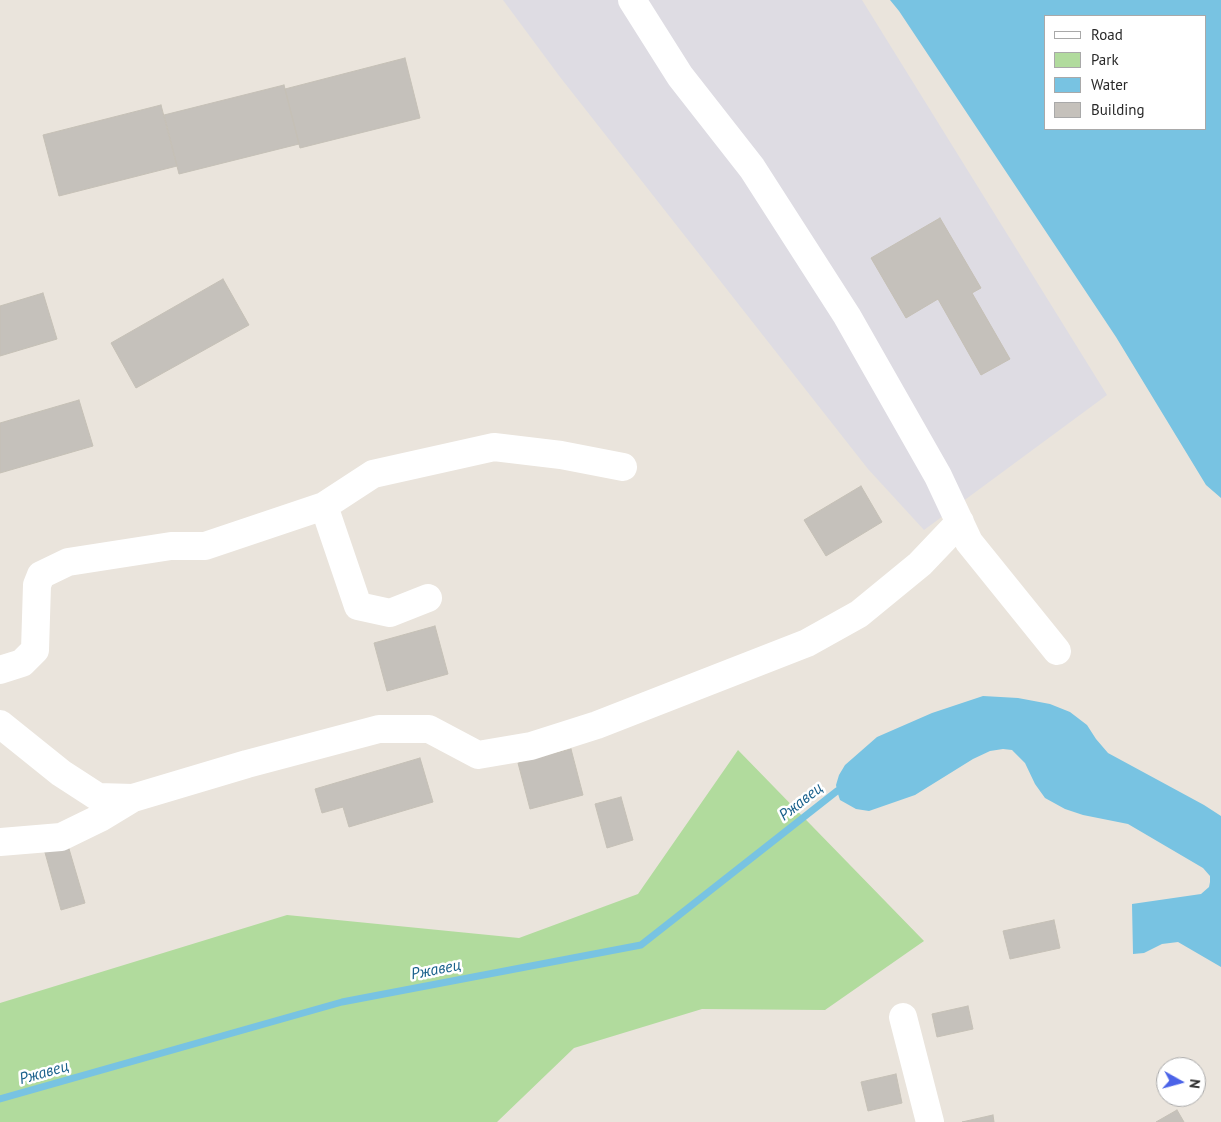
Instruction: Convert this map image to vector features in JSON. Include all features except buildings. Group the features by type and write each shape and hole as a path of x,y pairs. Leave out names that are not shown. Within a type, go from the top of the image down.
{"street":[{"path":"632,0 680,76 752,168 847,316 938,476 969,542 1057,651"},
{"path":"0,670 22,663 35,650 38,585 41,575 68,562 171,546 205,546 324,506 373,474 494,447 561,455 623,467"},
{"path":"324,506 358,606 390,613 428,598"},
{"path":"0,842 60,837 100,818 133,798 247,764 378,729 429,729 478,755 531,746 596,725 807,643 859,614 920,564 960,522"},
{"path":"0,724 61,773 98,797 133,798"},
{"path":"903,1017 930,1122"}],"shaded area":[{"path":"503,0 862,0 1107,395 924,530 868,469 560,77"}],"green space":[{"path":"738,750 924,941 825,1010 702,1009 574,1048 497,1122 0,1122 0,1003 287,915 519,938 638,894"}],"water":[{"path":"890,0 1221,0 1221,498 1206,485 1116,337"},
{"path":"983,696 1018,698 1050,704 1070,712 1087,725 1108,753 1221,816 1221,967 1178,942 1162,944 1144,953 1133,954 1132,904 1201,894 1209,887 1210,882 1210,876 1203,868 1128,824 1083,815 1065,809 1045,798 1035,784 1025,763 1012,750 990,751 973,759 915,795 869,811 856,809 840,800 836,785 839,775 845,765 877,737 932,713"}],"waterway":[{"name":"Ржавец","path":"0,1099 342,1002 641,945 837,791"}]}
